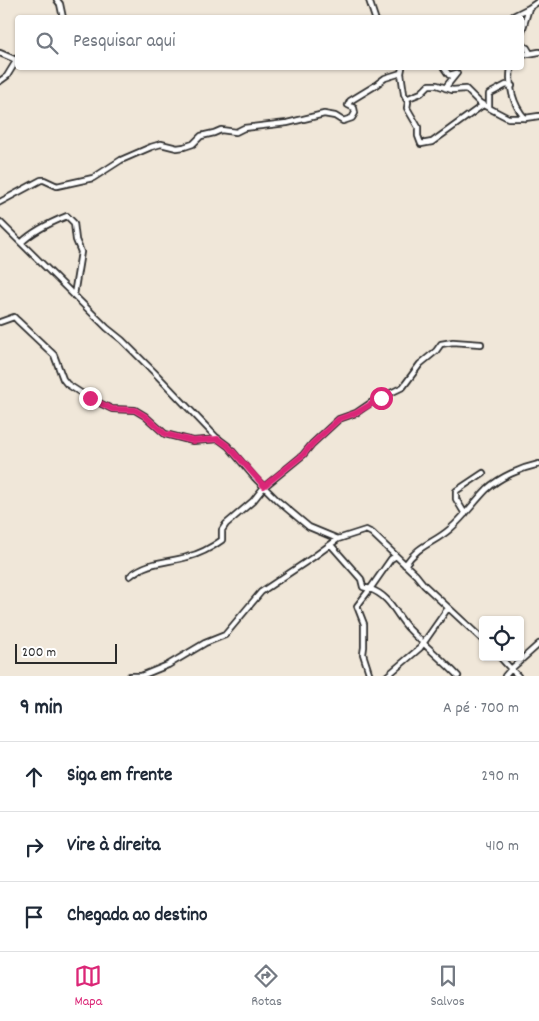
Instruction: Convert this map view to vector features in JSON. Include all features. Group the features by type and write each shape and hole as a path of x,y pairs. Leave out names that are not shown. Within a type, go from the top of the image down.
{"street":[{"path":"57,0 62,15"},
{"path":"369,0 374,15"},
{"path":"515,15 539,1"},
{"path":"524,25 530,8"},
{"path":"524,46 530,53"},
{"path":"524,55 539,52"},
{"path":"0,53 15,60"},
{"path":"0,81 7,76 15,62"},
{"path":"0,202 41,180 57,186 98,176 121,160 156,145 184,147 193,144 202,136 214,134 221,130 236,132 244,128 287,124 318,114 331,115 343,121 348,120 356,113 354,108 348,105 350,101 402,70 408,102 407,108 418,127 418,136 421,144 432,142 483,105"},
{"path":"445,88 457,73 449,74 446,70"},
{"path":"511,70 513,98 524,118"},
{"path":"406,99 421,93 429,85 437,85 452,90 466,89 483,105 508,118 539,116"},
{"path":"489,108 489,94 506,85 512,86"},
{"path":"21,243 35,231 58,222 67,216 72,220 81,257 74,295"},
{"path":"0,222 154,372 218,439 228,446 264,486 301,521 318,531 338,539"},
{"path":"0,322 14,318 17,320 54,355 63,379 67,384 90,398 112,409 135,410 145,416 165,434 173,437 193,441 218,439"},
{"path":"130,576 147,565 185,558 222,540 222,530 226,524 253,501 264,486 303,455 339,419 356,413 372,402 403,387 420,364 436,352 441,344 453,342 481,344"},
{"path":"405,566 418,549 448,530 492,484 515,472 539,464"},
{"path":"465,514 456,499 456,491 484,473"},
{"path":"130,676 141,676 168,665 205,643 225,636 261,592 338,539 366,530 372,533 479,636"},
{"path":"331,545 360,579 362,587 384,597 397,611 404,624 458,676"},
{"path":"370,676 363,655 364,627 358,606 396,556"},
{"path":"360,579 374,583"},
{"path":"388,676 425,644 448,608"},
{"path":"504,676 539,644"},
{"path":"504,661 518,676"}],"route":[{"path":"90,398 108,408 135,410 145,416 165,434 193,441 218,439 228,446 264,486 303,455 339,419 356,413 381,398"}]}
